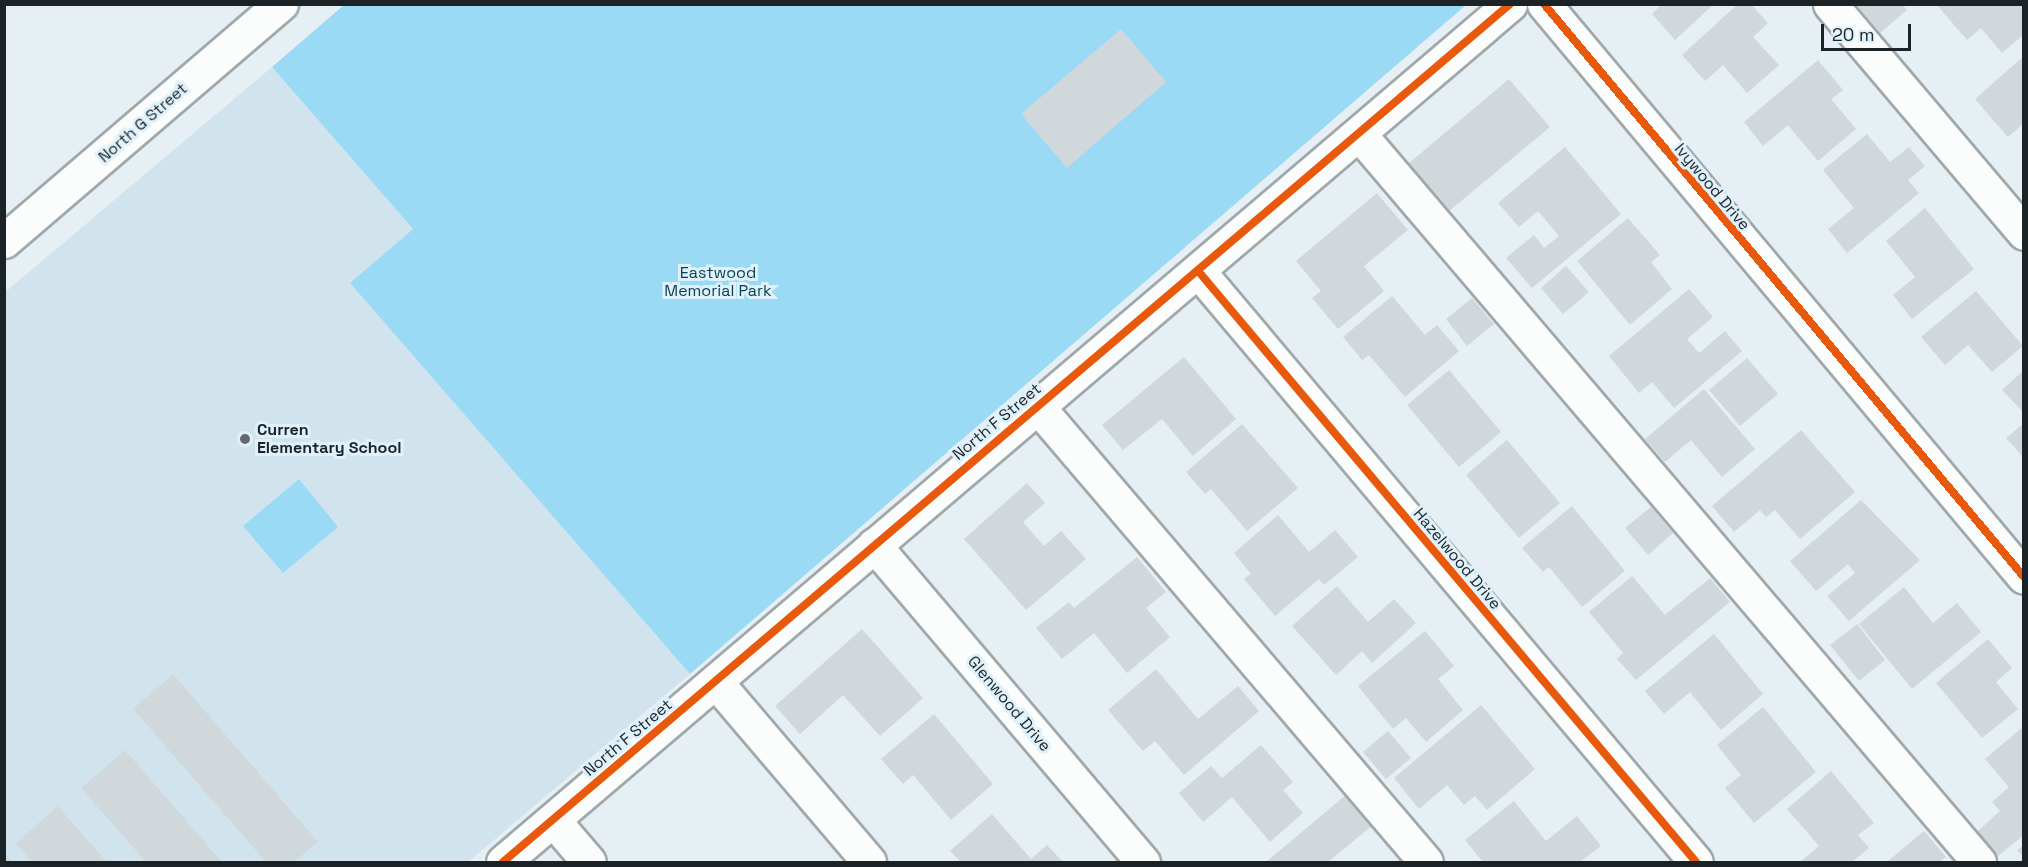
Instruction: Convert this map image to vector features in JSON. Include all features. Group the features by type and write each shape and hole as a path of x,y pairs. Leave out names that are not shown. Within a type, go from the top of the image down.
{"street":[{"name":"North F Street","path":"503,862 1037,406 1199,273 1510,4"},
{"name":"Ivywood Drive","path":"1544,4 2024,578"},
{"path":"1830,4 2024,234"},
{"name":"North G Street","path":"4,241 277,6"},
{"path":"1360,135 1980,862"},
{"name":"Hazelwood Drive","path":"1199,273 1695,862"},
{"path":"1037,406 1426,862"},
{"name":"Glenwood Drive","path":"874,545 1143,862"},
{"path":"716,682 869,862"},
{"path":"552,820 589,862"}],"shaded area":[{"name":"Curren Elementary School","path":"272,67 413,229 350,283 690,674 468,862 5,862 4,293"}],"green space":[{"name":"Eastwood Memorial Park","path":"344,5 1466,5 690,674 350,283 413,229 272,67"},
{"path":"299,479 338,527 283,573 243,526"}],"building":[{"path":"1662,4 1714,4 1675,40 1652,14"},
{"path":"1738,4 1751,4 1768,23 1753,37 1779,65 1747,93 1723,65 1705,81 1682,55"},
{"path":"1856,4 1902,4 1907,10 1880,33"},
{"path":"1937,5 2024,5 2024,34 2002,53 1981,28 1967,40"},
{"path":"1121,29 1166,82 1067,168 1021,114"},
{"path":"2024,56 2024,123 2008,137 1975,99"},
{"path":"1818,60 1843,90 1831,99 1856,129 1818,161 1788,125 1763,146 1744,122"},
{"path":"1509,79 1550,127 1448,212 1408,164"},
{"path":"1867,134 1890,162 1909,147 1925,166 1908,180 1919,193 1847,253 1828,229 1854,208 1823,170"},
{"path":"1565,147 1621,214 1532,288 1506,258 1534,235 1544,248 1559,236 1538,211 1519,227 1498,203"},
{"path":"1377,193 1408,230 1364,266 1384,291 1338,329 1312,298 1321,291 1296,261"},
{"path":"1925,208 1974,269 1912,319 1893,295 1915,277 1886,241"},
{"path":"1628,218 1660,255 1651,262 1672,289 1630,325 1577,261"},
{"path":"1566,266 1589,292 1563,314 1541,288"},
{"path":"1689,289 1713,317 1687,339 1699,353 1725,331 1742,351 1674,408 1652,382 1639,393 1609,356"},
{"path":"1976,291 2023,346 1992,372 1968,345 1945,365 1921,337"},
{"path":"1392,296 1425,335 1437,325 1459,351 1405,397 1369,355 1362,360 1343,337"},
{"path":"1472,298 1494,324 1467,346 1446,319"},
{"path":"1184,357 1236,419 1193,456 1162,419 1123,450 1102,425"},
{"path":"1747,358 1778,394 1740,426 1709,390"},
{"path":"1449,370 1501,432 1459,467 1407,405"},
{"path":"2024,370 2024,413 2002,390"},
{"path":"1704,389 1755,449 1722,477 1691,440 1665,462 1645,439"},
{"path":"2024,423 2024,458 2006,438"},
{"path":"1242,424 1298,488 1247,531 1211,489 1205,494 1186,472"},
{"path":"1801,430 1855,492 1800,539 1775,510 1766,517 1760,510 1734,532 1712,506"},
{"path":"1507,440 1560,503 1519,538 1466,475"},
{"path":"1027,483 1045,503 1023,522 1044,546 1061,531 1086,559 1026,610 964,539"},
{"path":"1861,500 1920,560 1849,621 1827,596 1855,573 1848,564 1816,591 1790,561"},
{"path":"1572,506 1625,571 1582,607 1549,567 1543,572 1522,548"},
{"path":"1651,507 1673,533 1648,555 1625,528"},
{"path":"1278,515 1309,552 1335,530 1358,557 1324,585 1319,579 1275,616 1244,579 1251,574 1234,553"},
{"path":"1137,557 1166,592 1146,608 1170,637 1127,673 1094,633 1062,659 1036,628 1069,602 1074,608"},
{"path":"1632,576 1665,615 1710,578 1730,602 1636,680 1617,659 1623,653 1589,612"},
{"path":"1337,586 1368,622 1394,599 1416,623 1372,663 1362,651 1336,675 1292,626"},
{"path":"1904,587 1933,623 1957,603 1981,632 1912,689 1859,624"},
{"path":"1857,624 1885,660 1859,681 1830,645"},
{"path":"862,629 923,698 880,736 843,695 800,734 775,706"},
{"path":"1425,631 1454,666 1438,679 1463,710 1426,742 1406,718 1393,729 1358,686"},
{"path":"1714,634 1763,694 1721,730 1690,692 1664,714 1645,691"},
{"path":"1988,639 2012,668 1996,682 2018,709 1982,738 1936,683"},
{"path":"1156,669 1198,719 1238,686 1259,711 1184,775 1155,741 1143,751 1108,710"},
{"path":"173,674 318,842 294,862 266,862 133,709"},
{"path":"1481,705 1535,769 1487,810 1475,796 1464,805 1447,785 1419,809 1394,778"},
{"path":"1763,707 1816,772 1754,823 1725,788 1741,775 1717,745"},
{"path":"934,714 993,784 951,820 913,775 903,784 881,759"},
{"path":"2024,726 2024,835 1998,856 1977,832 2000,811 1992,802 2009,787 1985,759"},
{"path":"1388,731 1411,758 1386,779 1363,752"},
{"path":"1261,745 1293,782 1283,790 1303,813 1270,842 1232,797 1203,822 1179,793 1211,766 1222,778"},
{"path":"125,750 222,862 146,862 81,788"},
{"path":"1831,771 1874,823 1858,835 1869,848 1852,862 1800,862 1819,846 1787,809"},
{"path":"1347,794 1373,825 1328,862 1266,862"},
{"path":"1514,801 1546,841 1577,816 1601,846 1580,862 1483,862 1465,840"},
{"path":"58,806 107,862 32,862 16,843"},
{"path":"992,814 1031,859 1047,845 1063,862 961,862 950,851"},
{"path":"1924,831 1946,857 1939,862 1887,862"},
{"path":"2024,845 2024,857 2017,850"},
{"path":"4,853 13,862 4,862"}],"cycle path":[{"path":"503,862 1510,4"},
{"path":"1544,4 2024,577"},
{"path":"1199,272 1696,862"}],"place":[{"name":"Curren Elementary School","path":"245,439"}]}
